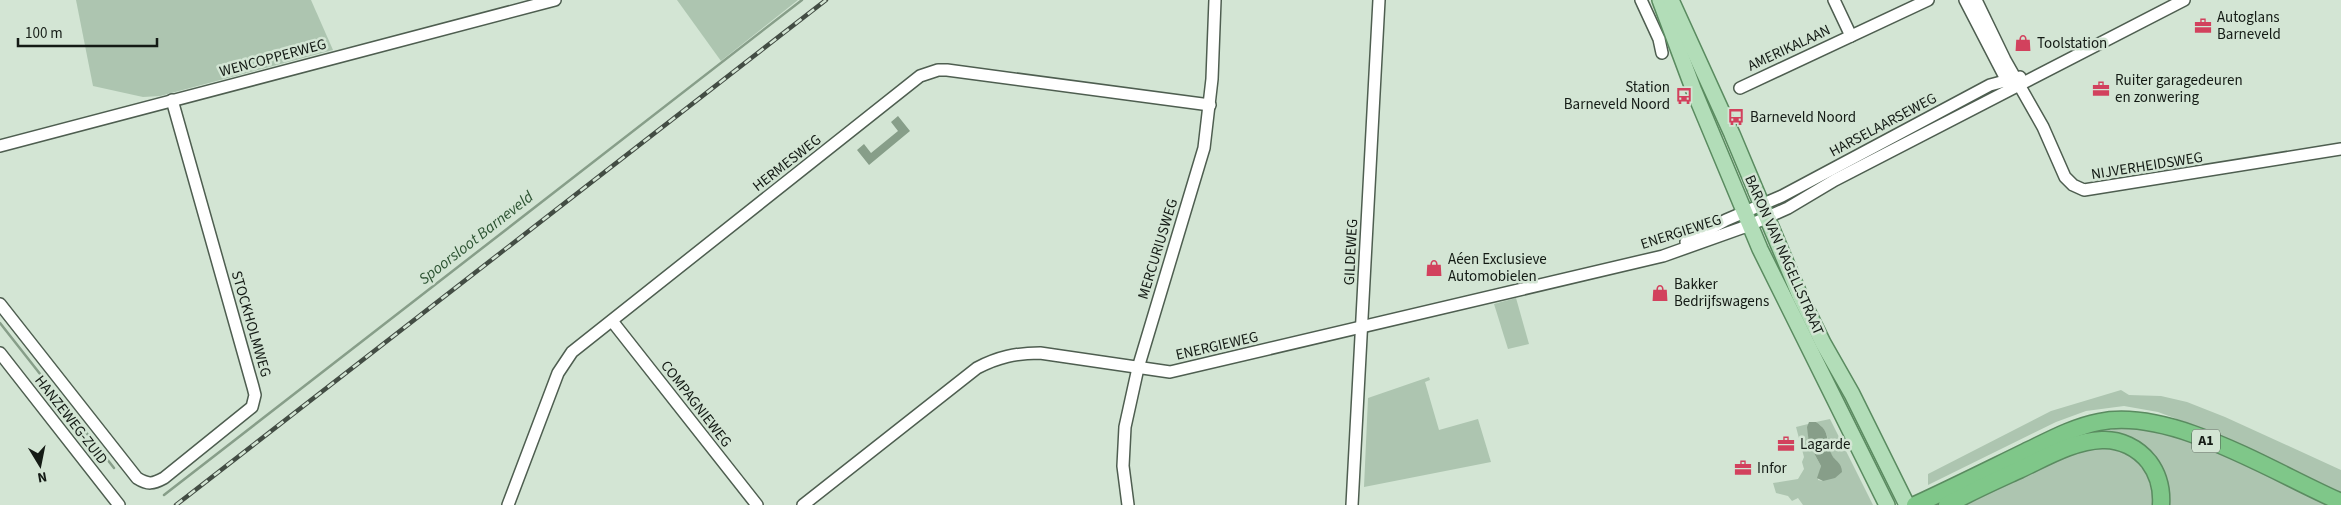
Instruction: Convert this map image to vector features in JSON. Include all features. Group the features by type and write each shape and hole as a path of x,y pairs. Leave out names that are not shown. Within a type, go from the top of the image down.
{"highway":[{"name":"A1","path":"1915,505 2064,433 2099,422 2128,420 2151,422 2181,431 2341,502"},
{"path":"1947,505 2059,451 2084,442 2103,440 2120,442 2135,448 2145,456 2155,470 2161,505"}],"main road":[{"name":"BARON VAN NAGELLSTRAAT","path":"1660,0 1694,91 1788,309 1888,505"},
{"name":"BARON VAN NAGELLSTRAAT","path":"1671,0 1732,134 1763,212 1816,329 1852,394 1907,505"}],"street":[{"name":"WENCOPPERWEG","path":"0,146 555,0"},
{"name":"MERCURIUSWEG","path":"1128,505 1123,466 1125,427 1138,368 1204,148 1210,105 1215,0"},
{"name":"GILDEWEG","path":"1352,505 1379,0"},
{"path":"1641,0 1659,40 1662,53"},
{"name":"AMERIKALAAN","path":"1834,0 1851,36"},
{"name":"AMERIKALAAN","path":"1740,88 1928,0"},
{"path":"1965,0 1994,58 2013,82"},
{"path":"1976,0 2013,82"},
{"name":"HARSELAARSEWEG","path":"1748,219 1990,85 2013,82 2038,75 2184,0"},
{"path":"1990,85 1994,58"},
{"name":"HERMESWEG","path":"508,505 558,373 572,352 920,76 929,72 947,70 1210,105"},
{"name":"HARSELAARSEWEG","path":"1763,212 1788,208 2013,82"},
{"name":"NIJVERHEIDSWEG","path":"2013,82 2043,127 2065,177 2072,185 2084,190 2341,149"},
{"name":"STOCKHOLMWEG","path":"0,304 137,478 145,483 153,484 164,478 252,407 255,395 254,386 172,100"},
{"name":"ENERGIEWEG","path":"803,505 977,368 992,360 1022,353 1040,353 1170,372 1621,266 1748,219"},
{"name":"COMPAGNIEWEG","path":"612,321 757,505"},
{"name":"HANZEWEG-ZUID","path":"0,353 119,505"},
{"name":"HANZEWEG-ZUID","path":"0,363 112,505"}],"shaded area":[{"path":"76,0 311,0 333,50 160,96 143,97 93,86"},
{"path":"677,0 798,0 721,61"},
{"path":"898,116 910,131 869,165 857,150 864,144 871,153 898,131 891,122"},
{"path":"1516,298 1529,344 1508,349 1494,304"},
{"path":"1429,377 1430,380 1425,382 1439,430 1478,419 1491,462 1364,487 1368,398"},
{"path":"2121,390 2129,395 2161,396 2187,402 2225,417 2341,470 2341,494 2185,422 2158,412 2124,406 2086,411 2056,422 1928,485 1928,474 2051,411"},
{"path":"1830,419 1873,505 1803,505 1798,498 1792,501 1788,496 1776,493 1773,483 1798,479 1804,469 1802,462 1804,457 1796,427 1808,424 1809,444 1821,466 1818,480 1823,481 1834,458 1831,454 1825,431 1816,422"},
{"path":"1809,422 1816,422 1826,433 1831,453 1842,469 1842,472 1835,478 1823,481 1817,478 1821,466 1809,444 1807,427"},
{"path":"2128,426 2153,429 2207,445 2337,505 2167,505 2159,469 2092,434"},
{"path":"2100,446 2123,453 2139,464 2149,481 2153,505 1962,505 2075,452"}],"waterway":[{"name":"Spoorsloot Barneveld","path":"164,495 802,0"},
{"path":"0,323 114,468"}],"railway":[{"path":"176,505 826,0"}],"place":[{"name":"Autoglans Barneveld","path":"2203,26"},
{"name":"Toolstation","path":"2023,43"},
{"name":"Ruiter garagedeuren en zonwering","path":"2101,89"},
{"name":"Station Barneveld Noord","path":"1684,96"},
{"name":"Barneveld Noord","path":"1736,117"},
{"name":"Aéen Exclusieve Automobielen","path":"1434,268"},
{"name":"Bakker Bedrijfswagens","path":"1660,293"},
{"name":"Lagarde","path":"1786,444"},
{"name":"Infor","path":"1743,468"}]}
